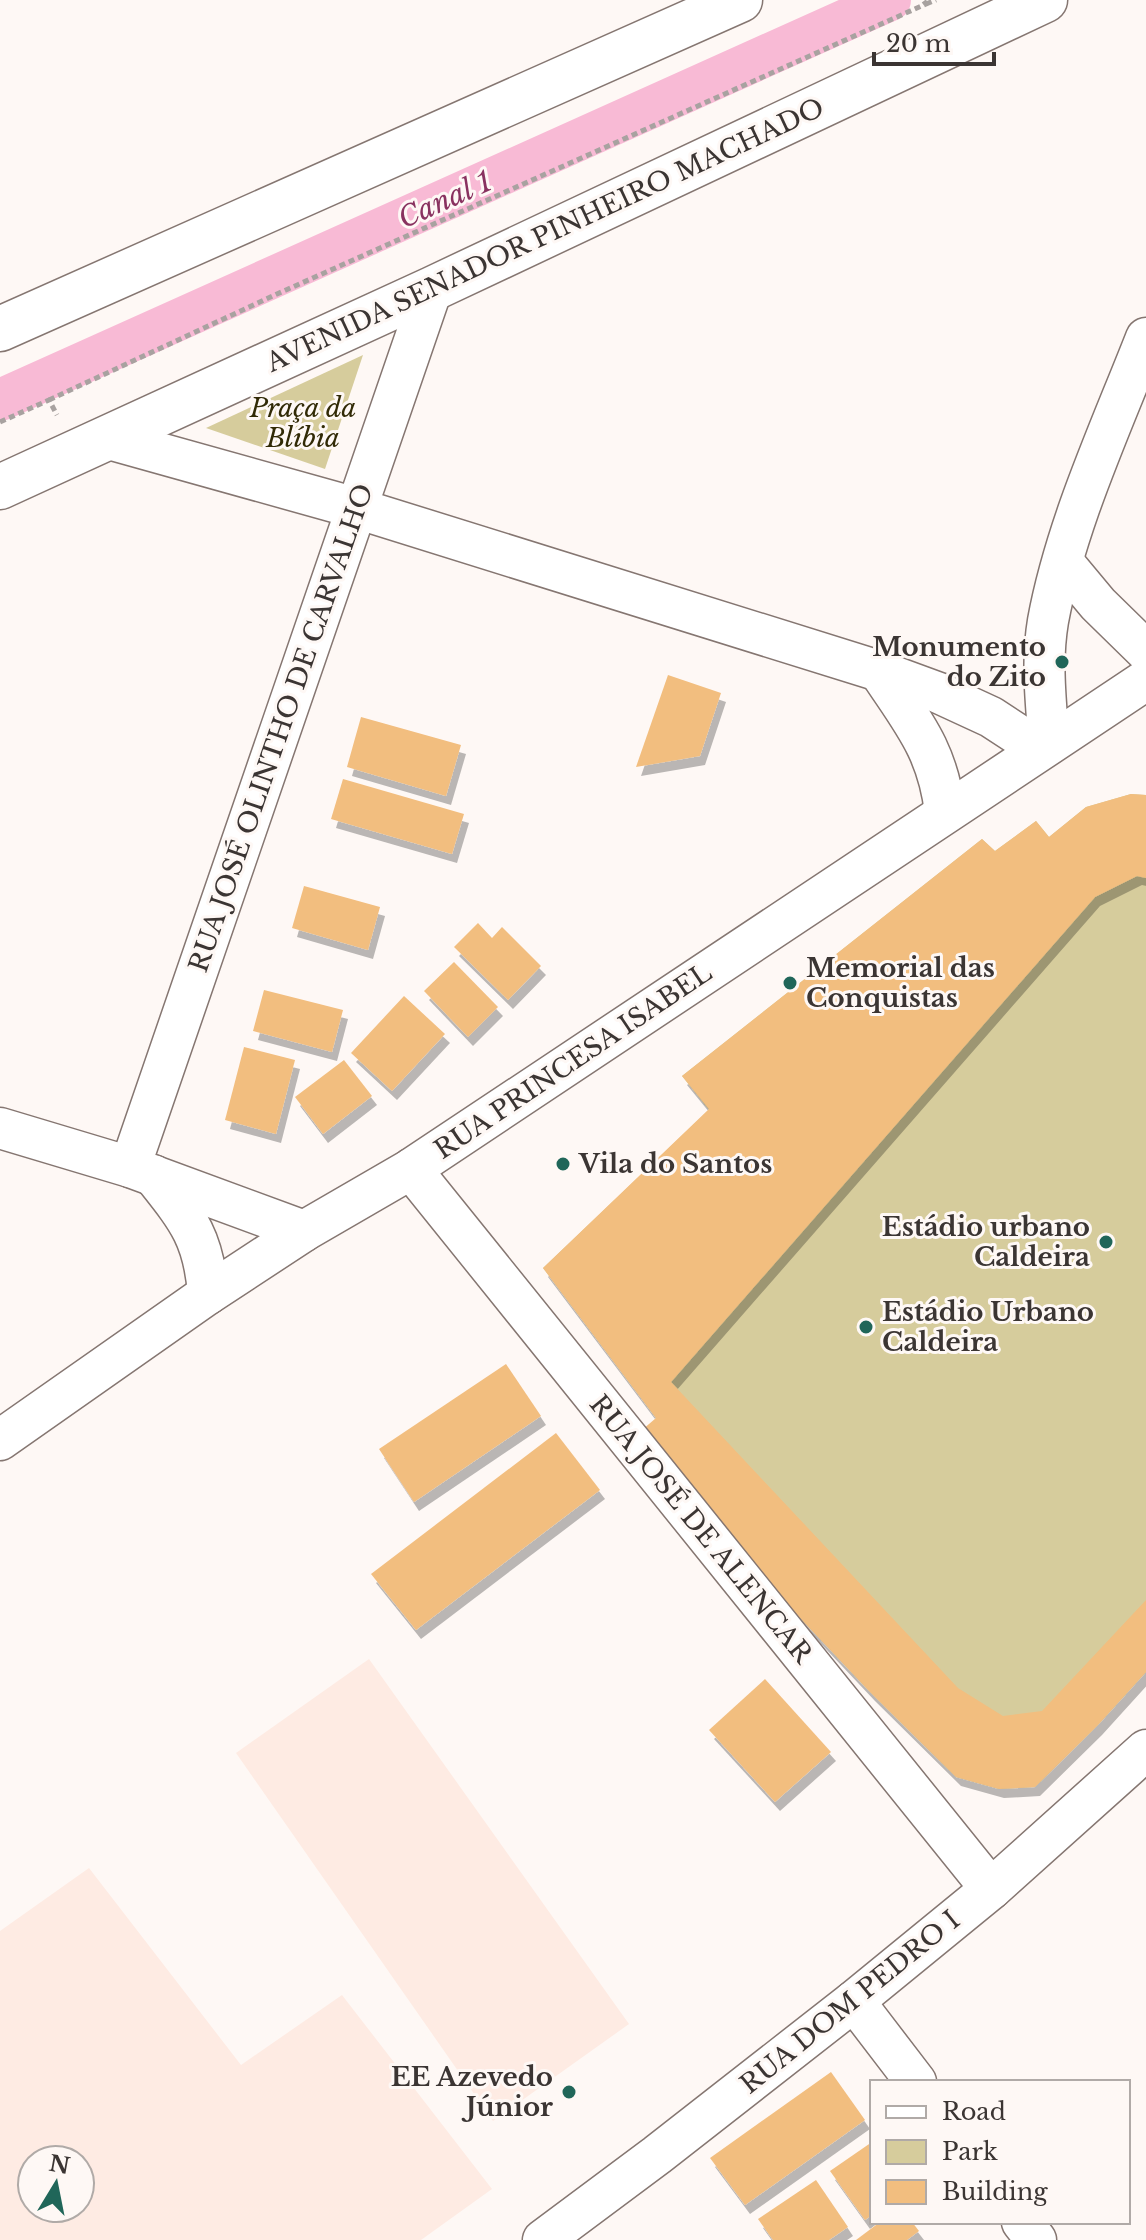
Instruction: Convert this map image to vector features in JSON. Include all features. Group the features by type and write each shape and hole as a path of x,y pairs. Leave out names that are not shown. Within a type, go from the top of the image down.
{"main road":[{"path":"0,329 684,11 740,0"},
{"name":"AVENIDA SENADOR PINHEIRO MACHADO","path":"0,487 432,289 1045,0"}],"street":[{"name":"RUA JOSÉ OLINTHO DE CARVALHO","path":"142,1171 356,508 432,289"},
{"path":"109,439 356,508 879,671 939,693 1044,746 1044,668 1048,623 1063,562 1086,492 1146,338"},
{"path":"1063,562 1098,604 1146,651"},
{"path":"879,671 925,740 939,776 945,812"},
{"name":"RUA PRINCESA ISABEL","path":"0,1440 208,1294 304,1231 411,1169 1146,680"},
{"path":"0,1128 142,1171 304,1231"},
{"name":"RUA JOSÉ DE ALENCAR","path":"411,1169 991,1889"},
{"path":"142,1171 184,1214 197,1235 207,1273 208,1294"},
{"name":"RUA DOM PEDRO I","path":"543,2240 854,2001 991,1889 1146,1750"},
{"path":"854,2001 914,2080"},
{"path":"1024,2224 1036,2240"}],"path":[{"path":"49,400 924,2 936,0"}],"shaded area":[{"path":"369,1659 629,2024 493,2121 236,1753"},
{"path":"89,1868 241,2065 342,1995 492,2189 421,2240 0,2240 0,1931"}],"green space":[{"name":"Praça da Blíbia","path":"363,355 325,469 206,428"},
{"name":"Estádio Urbano Caldeira","path":"1131,794 1146,795 1146,1672 1035,1787 999,1789 956,1777 870,1692 717,1530 656,1418 543,1268 709,1110 682,1076 982,839 995,851 1036,821 1049,837 1086,807"}],"building":[{"path":"668,675 721,693 700,756 636,767"},
{"path":"361,717 461,745 446,796 347,767"},
{"path":"343,779 464,814 452,854 331,819"},
{"path":"1131,794 1146,795 1146,878 1137,876 1095,897 671,1382 958,1688 1003,1716 1042,1711 1146,1600 1146,1672 1035,1787 999,1789 956,1777 870,1692 717,1530 635,1436 656,1418 543,1268 709,1109 682,1076 982,839 995,851 1036,821 1049,837 1086,807"},
{"path":"304,886 380,907 368,950 292,928"},
{"path":"478,923 492,938 502,927 541,966 508,1000 454,947"},
{"path":"454,962 498,1007 468,1037 424,991"},
{"path":"264,990 343,1010 332,1052 253,1031"},
{"path":"404,996 445,1034 392,1091 351,1053"},
{"path":"244,1047 295,1060 276,1134 225,1120"},
{"path":"344,1060 372,1096 323,1134 295,1097"},
{"path":"506,1364 541,1416 414,1502 379,1449"},
{"path":"556,1433 600,1490 416,1630 371,1574"},
{"path":"765,1679 831,1752 775,1802 709,1730"},
{"path":"831,2072 865,2120 745,2205 710,2158"},
{"path":"870,2143 870,2216 865,2220 830,2171"},
{"path":"816,2180 848,2227 829,2240 773,2240 758,2219"},
{"path":"877,2224 914,2224 919,2231 907,2240 856,2240"}],"waterway":[{"name":"Canal 1","path":"0,400 890,0"}],"place":[{"name":"Monumento do Zito","path":"1062,662"},
{"name":"Memorial das Conquistas","path":"790,983"},
{"name":"Vila do Santos","path":"563,1164"},
{"name":"Estádio urbano Caldeira","path":"1106,1242"},
{"name":"Estádio Urbano Caldeira","path":"866,1327"},
{"name":"EE Azevedo Júnior","path":"569,2092"}]}
